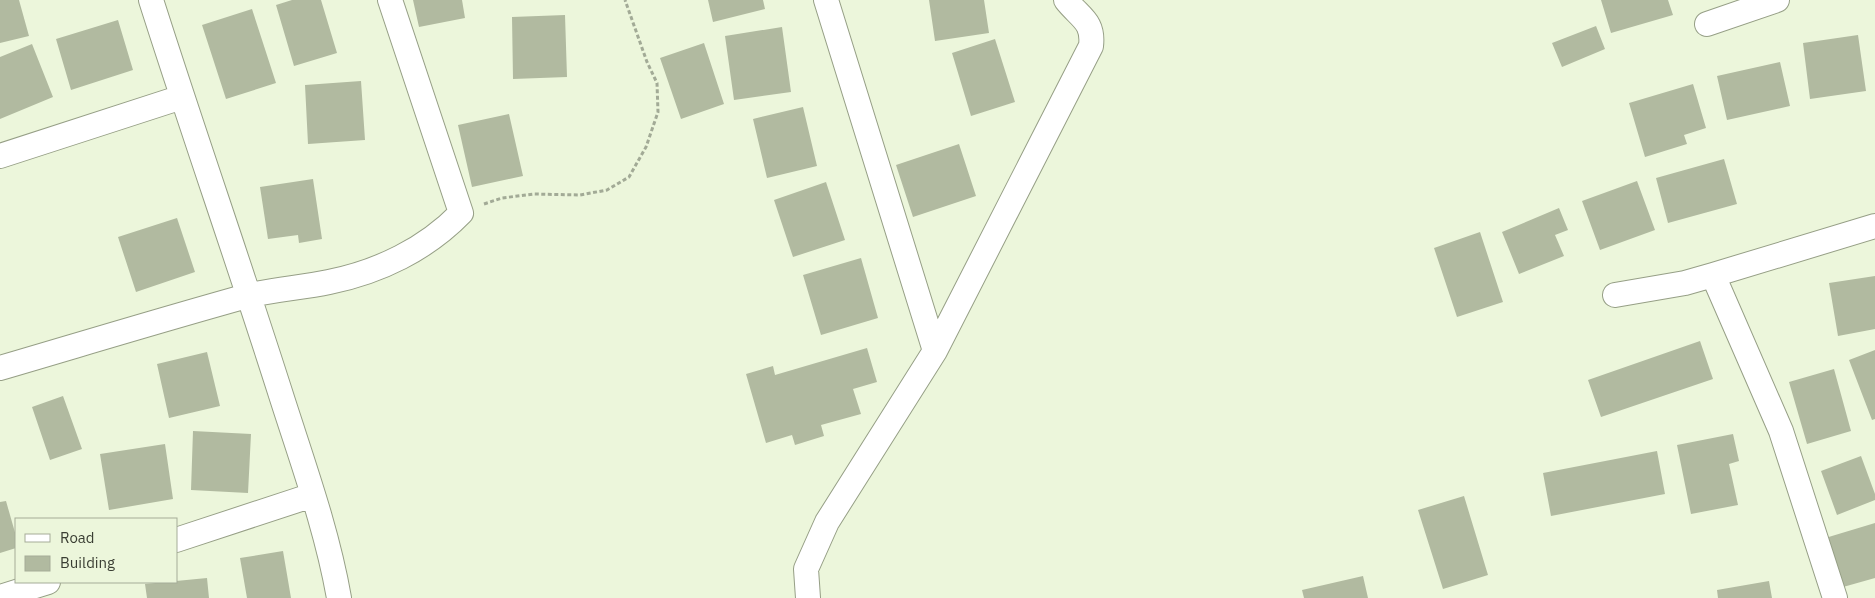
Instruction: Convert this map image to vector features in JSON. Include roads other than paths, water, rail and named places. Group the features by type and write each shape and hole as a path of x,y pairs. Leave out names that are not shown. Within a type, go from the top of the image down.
{"street":[{"path":"151,0 250,296 313,495 339,598"},
{"path":"0,368 250,296 330,282 386,264 409,254 440,234 461,213 390,0"},
{"path":"826,0 935,351"},
{"path":"1707,24 1777,0"},
{"path":"808,598 806,570 827,522 935,351 1091,46 1092,35 1090,26 1073,3"},
{"path":"0,156 182,97"},
{"path":"1615,295 1685,283 1875,226"},
{"path":"1713,275 1781,431 1835,598"},
{"path":"178,539 313,495"},
{"path":"0,598 45,583"}]}
